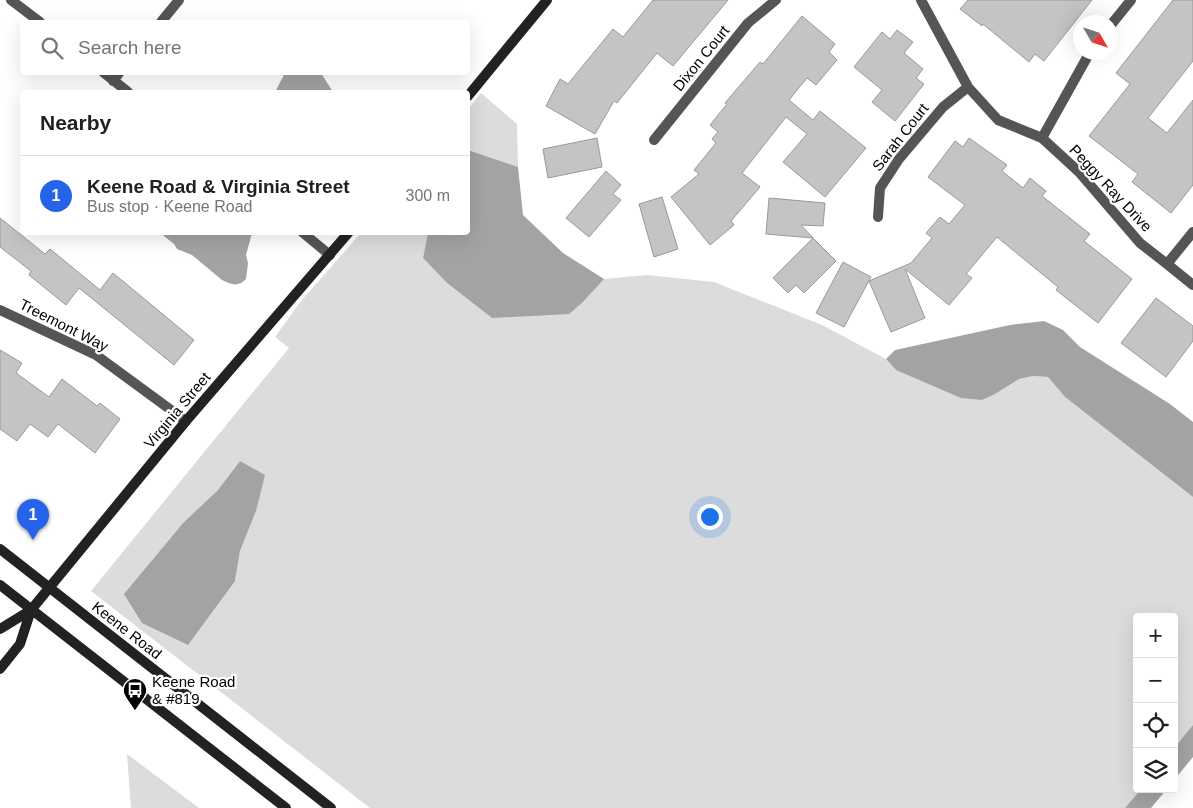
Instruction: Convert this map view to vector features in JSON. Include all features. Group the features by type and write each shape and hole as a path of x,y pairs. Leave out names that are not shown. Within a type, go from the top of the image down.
{"main road":[{"path":"470,94 547,0"},
{"name":"Virginia Street","path":"31,610 186,421 346,235"},
{"name":"Keene Road","path":"0,549 330,808"},
{"path":"0,585 286,808"},
{"path":"0,630 31,610"},
{"path":"0,669 20,644 31,610"}],"street":[{"path":"11,0 37,20"},
{"path":"163,20 179,0"},
{"name":"Dixon Court","path":"654,140 748,23 776,0"},
{"name":"Peggy Ray Drive","path":"921,0 968,88 998,120 1042,138 1079,172 1140,243 1193,285"},
{"path":"1118,16 1131,0"},
{"path":"1042,138 1086,60"},
{"path":"106,75 125,90"},
{"path":"113,81 118,75"},
{"name":"Sarah Court","path":"878,218 880,188 899,159 943,107 968,88"},
{"path":"1167,264 1193,232"},
{"path":"306,235 330,254"},
{"name":"Treemont Way","path":"0,310 96,355 186,421"}],"shaded area":[{"path":"284,75 322,75 332,90 276,90"},
{"path":"481,93 517,124 518,167 470,151 470,107"},
{"path":"470,151 518,167 523,215 563,253 604,279 569,314 492,318 447,283 423,258 428,235 470,235"},
{"path":"163,235 251,235 246,255 248,263 246,279 235,284 222,280 192,255 177,249 174,244"},
{"path":"359,235 428,235 423,258 447,283 492,318 583,302 604,279 647,275 714,282 822,325 886,359 896,370 995,394 1019,379 1033,376 1048,377 1065,397 1193,497 1193,725 1178,743 1178,613 1133,613 1133,793 1138,793 1125,808 370,808 91,591 289,348 275,337 301,301","holes":["240,461 256,511 240,551 235,581 184,522 218,490"]},
{"path":"1044,321 1063,330 1080,347 1170,404 1193,422 1193,497 1065,397 1048,377 1033,376 1019,379 982,400 961,398 896,370 886,359 895,350 1010,325"},
{"path":"240,461 265,475 256,511 240,551 235,581 188,645 142,623 124,594 184,522 218,490"},
{"path":"1193,725 1193,757 1178,775 1178,748 1178,743"},
{"path":"127,754 199,808 131,808"},
{"path":"1138,793 1164,793 1151,808 1125,808"}],"building":[{"path":"653,0 728,0 673,66 657,53 617,103 614,101 595,134 546,106 560,79 568,84 613,29 623,37"},
{"path":"968,0 1092,0 1080,15 1073,15 1073,24 1044,61 1035,54 1029,62 983,24 982,26 960,9"},
{"path":"1173,0 1193,0 1193,61 1148,118 1167,133 1193,100 1193,185 1171,213 1132,182 1138,174 1089,136 1130,84 1116,73"},
{"path":"802,16 835,44 829,52 837,60 816,85 807,78 789,100 813,120 820,111 866,148 825,197 783,162 807,134 786,117 742,173 760,187 731,221 734,225 710,245 671,197 699,174 694,170 716,143 712,139 718,132 710,125 727,104 725,103 760,62 763,64"},
{"path":"897,30 913,42 904,53 923,69 916,78 924,84 895,121 872,102 882,90 854,67 882,32 890,39"},
{"path":"597,138 602,167 548,178 543,149"},
{"path":"969,138 1007,165 1002,171 1023,188 1030,178 1046,191 1042,196 1090,234 1084,241 1132,279 1098,323 1056,290 1058,287 997,237 966,274 972,278 949,305 905,269 925,318 891,332 869,281 911,263 932,238 926,233 940,217 949,224 965,205 928,177 955,141 963,147"},
{"path":"606,171 621,185 613,194 621,200 589,237 566,218"},
{"path":"662,197 678,249 654,257 639,204"},
{"path":"769,198 825,203 823,226 801,225 813,238 766,234"},
{"path":"0,218 45,254 50,249 100,290 113,273 194,340 174,365 79,288 66,305 29,275 31,271 0,247"},
{"path":"813,238 836,261 804,293 796,285 788,293 773,278"},
{"path":"843,262 871,277 844,327 816,313"},
{"path":"1156,298 1193,326 1193,341 1166,377 1121,343"},
{"path":"0,350 22,363 16,373 49,397 62,379 97,406 100,403 120,419 95,453 58,424 48,437 30,424 17,441 0,429"}],"place":[{"name":"Keene Road & Virginia Street","path":"33,540"},
{"name":"Keene Road & #819","path":"135,711"}]}
